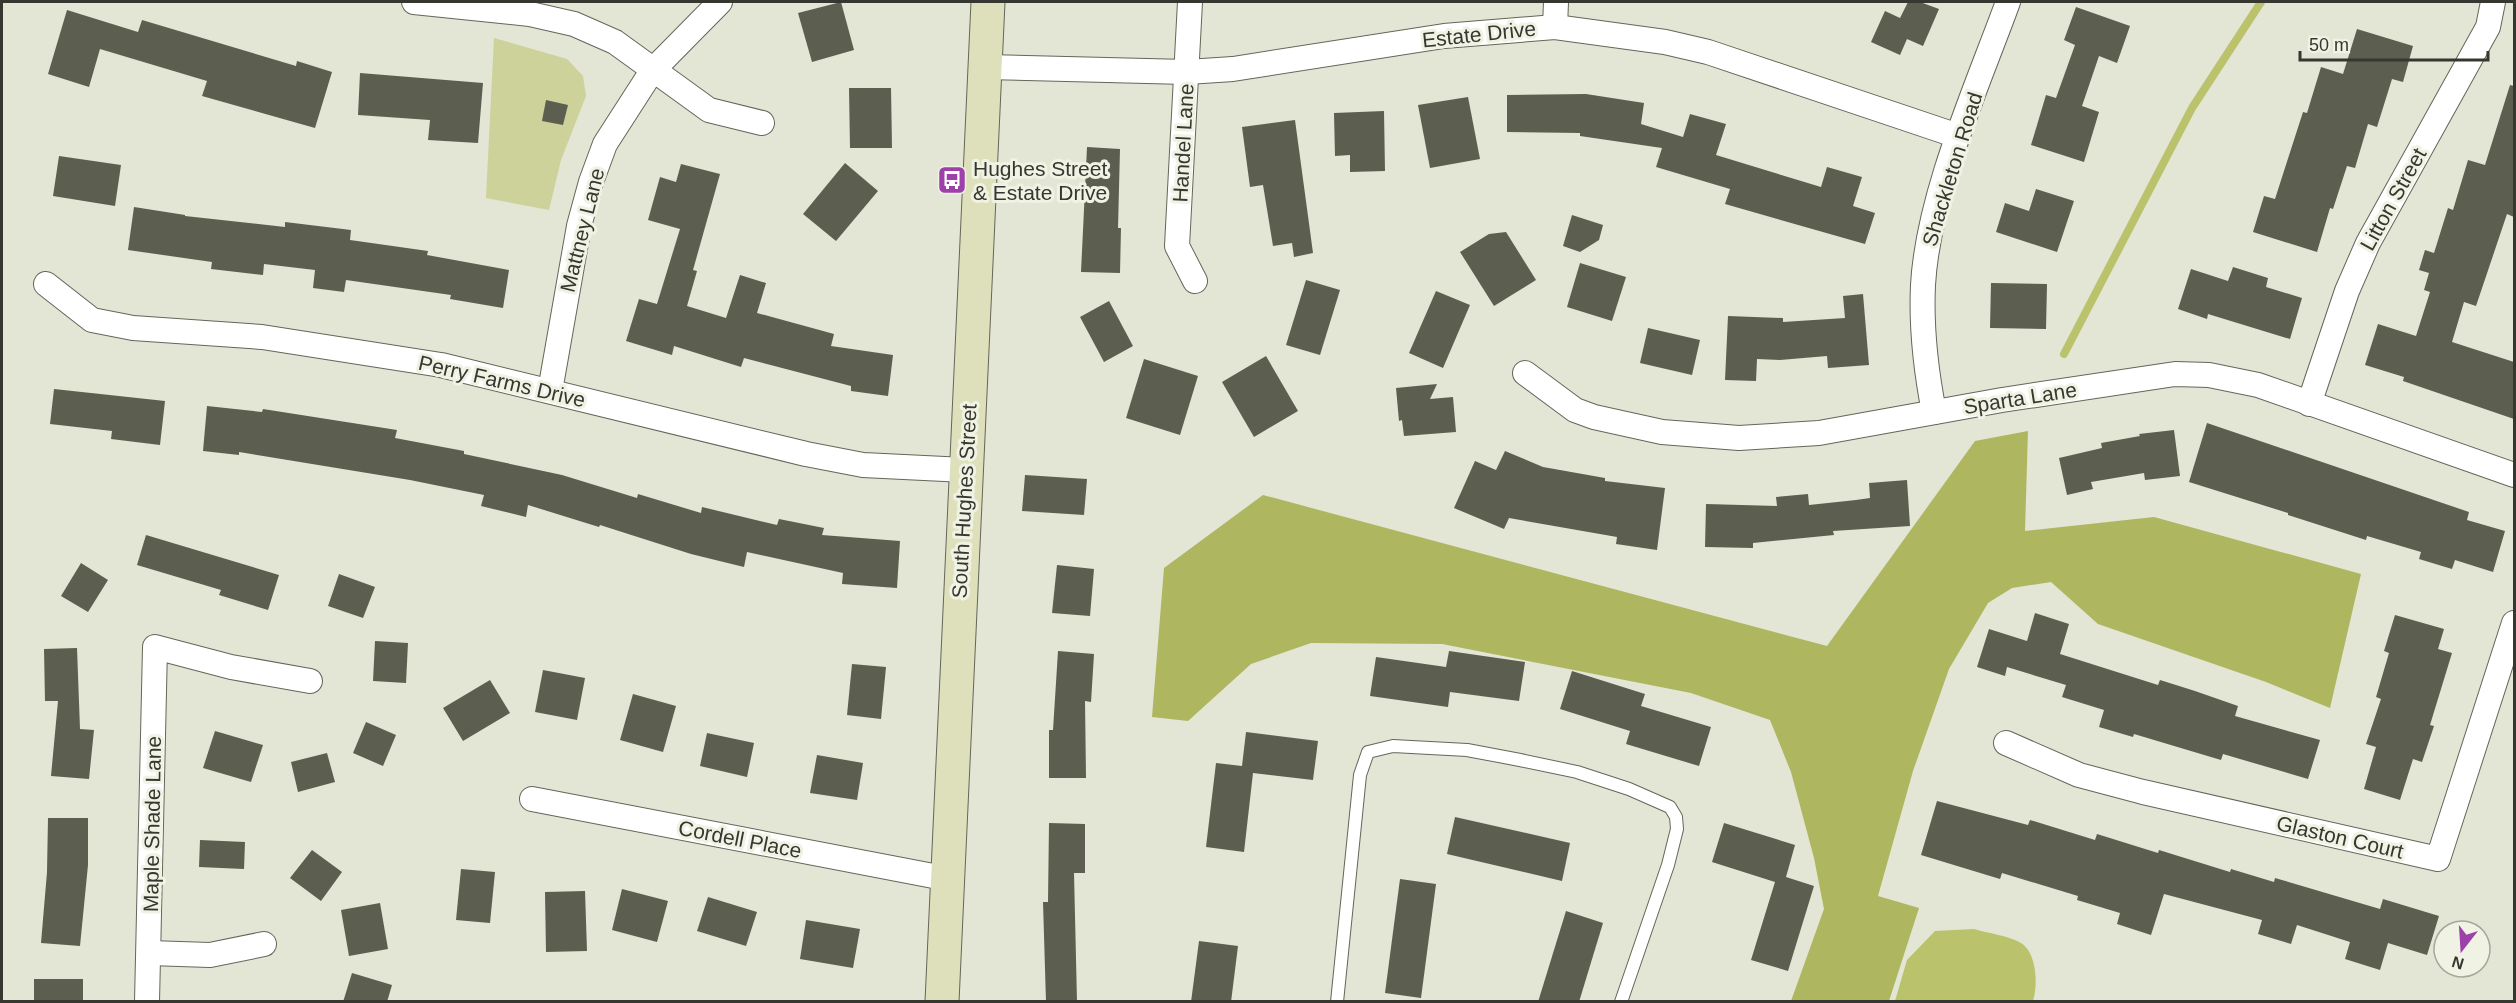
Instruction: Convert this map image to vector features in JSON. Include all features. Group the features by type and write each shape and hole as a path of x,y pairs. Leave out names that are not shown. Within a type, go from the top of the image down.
{"street":[{"path":"414,2 530,14 574,24 615,42 652,71 709,110 762,123"},
{"name":"Mattney Lane","path":"550,391 579,226 591,182 605,144 652,71 720,2"},
{"name":"South Hughes Street","path":"942,1002 988,2"},
{"name":"Handel Lane","path":"1190,2 1177,246 1195,281"},
{"path":"1555,27 1556,2"},
{"name":"Shackleton Road","path":"1934,412 1925,349 1923,284 1928,246 1937,206 1958,136 2008,2"},
{"name":"Litton Street","path":"2309,404 2347,291 2368,243 2488,27 2493,2"},
{"name":"Estate Drive","path":"986,67 1187,72 1233,69 1444,36 1555,27 1665,42 1708,52 1958,136"},
{"name":"Perry Farms Drive","path":"46,284 92,320 133,328 262,337 378,353 441,365 806,454 863,465 965,471"},
{"name":"Sparta Lane","path":"1525,373 1575,410 1614,423 1662,432 1738,438 1818,433 1934,412 2175,374 2209,375 2258,385 2514,476"},
{"name":"Glaston Court","path":"2006,743 2079,775 2438,859 2514,623"},
{"name":"Maple Shade Lane","path":"147,1002 155,647 231,667 310,681"},
{"name":"Cordell Place","path":"532,799 949,879"},
{"path":"149,953 210,954 264,944"}],"lane":[{"path":"1338,1002 1360,775 1368,752 1394,746 1467,750 1576,772 1629,789 1670,807 1676,817 1677,828 1668,865 1621,1002"}],"shaded area":[{"path":"494,38 567,59 583,76 586,96 561,160 549,210 486,198"},
{"path":"2028,431 2025,531 2154,517 2361,574 2330,708 2266,682 2098,624 2051,582 2012,588 1988,603 1949,669 1913,771 1878,896 1919,908 1889,1001 1791,1001 1824,909 1814,858 1791,772 1770,720 1691,693 1442,644 1311,643 1251,664 1188,721 1152,717 1164,568 1263,495 1827,646 1975,441"},
{"path":"1974,929 2011,938 2026,948 2035,970 2033,1001 1895,1001 1907,960 1935,931"}],"building":[{"path":"841,2 854,50 812,62 798,13"},
{"path":"1908,2 1920,2 1939,9 1923,46 1907,39 1900,55 1871,42 1885,11 1900,18"},
{"path":"2076,7 2130,26 2117,63 2099,56 2082,106 2099,112 2084,162 2031,145 2046,95 2056,98 2075,45 2064,40"},
{"path":"67,10 138,32 142,20 296,66 297,61 332,72 315,128 202,96 207,81 100,49 89,87 48,74"},
{"path":"2357,29 2413,46 2403,82 2392,79 2377,127 2368,124 2355,168 2347,166 2333,209 2330,208 2317,252 2253,232 2264,196 2275,199 2303,112 2307,113 2321,67 2343,74"},
{"path":"360,73 483,83 478,143 428,140 430,120 358,115"},
{"path":"2510,85 2514,86 2514,217 2507,214 2476,306 2464,302 2452,342 2514,362 2514,419 2403,381 2404,377 2365,365 2378,324 2416,336 2430,292 2424,290 2429,273 2419,270 2425,250 2434,253 2448,208 2453,210 2468,160 2485,165"},
{"path":"849,88 891,88 892,148 850,148"},
{"path":"1586,94 1644,103 1641,124 1683,137 1690,114 1726,124 1716,155 1821,187 1827,167 1862,177 1853,206 1875,213 1865,244 1725,204 1730,189 1656,167 1662,148 1580,136 1580,133 1507,132 1507,95"},
{"path":"1468,97 1480,159 1430,168 1418,105"},
{"path":"546,100 568,105 563,125 542,121"},
{"path":"1384,111 1385,171 1350,172 1350,155 1335,156 1334,113"},
{"path":"1295,120 1313,253 1294,257 1292,243 1273,246 1263,185 1250,187 1242,127"},
{"path":"1087,147 1120,149 1118,228 1121,228 1120,273 1081,272"},
{"path":"59,156 121,165 115,206 53,196"},
{"path":"845,163 878,191 836,241 803,214"},
{"path":"681,164 720,174 693,270 697,271 687,306 726,318 740,275 766,283 757,313 834,334 831,346 893,355 888,396 851,391 851,386 744,358 741,367 674,346 672,355 626,341 639,299 657,304 680,229 648,220 660,177 676,182"},
{"path":"2036,189 2074,201 2057,252 1996,232 2005,203 2029,211"},
{"path":"134,207 185,216 285,227 285,222 351,230 350,240 428,251 427,255 509,270 503,308 450,299 451,295 346,280 344,292 313,288 315,270 264,264 263,275 211,269 212,262 128,250"},
{"path":"1572,215 1603,225 1599,240 1580,252 1563,246"},
{"path":"1506,232 1536,280 1494,306 1460,252 1489,234"},
{"path":"1580,263 1626,277 1612,321 1567,307"},
{"path":"2233,267 2268,278 2266,287 2302,298 2290,339 2208,314 2207,319 2178,309 2191,269 2228,281"},
{"path":"1306,280 1340,290 1320,355 1286,345"},
{"path":"1991,283 2047,284 2046,329 1990,328"},
{"path":"1436,291 1470,305 1443,368 1409,353"},
{"path":"1863,294 1869,365 1828,368 1827,356 1780,360 1757,359 1756,381 1725,380 1728,316 1783,318 1783,322 1845,318 1843,296"},
{"path":"1109,301 1133,346 1104,362 1080,317"},
{"path":"1648,328 1700,340 1692,375 1640,363"},
{"path":"1266,356 1298,411 1254,437 1222,382"},
{"path":"1144,359 1198,376 1180,435 1126,418"},
{"path":"1437,384 1430,399 1453,397 1456,432 1404,436 1402,420 1399,421 1396,388"},
{"path":"54,389 165,401 160,445 111,439 112,431 50,424"},
{"path":"207,406 262,412 263,409 397,430 395,438 464,451 464,454 562,475 637,498 638,494 701,513 702,507 777,525 779,519 824,528 822,535 900,541 897,588 842,584 843,573 747,552 744,567 691,554 528,505 526,517 481,506 484,495 410,480 239,452 239,455 203,451"},
{"path":"2207,423 2469,512 2467,520 2505,531 2493,572 2455,560 2452,569 2419,559 2421,552 2367,536 2366,540 2189,482"},
{"path":"2174,430 2180,476 2145,480 2144,473 2091,482 2093,489 2067,495 2059,458 2102,448 2101,443 2140,436 2139,434"},
{"path":"1505,451 1543,467 1605,478 1605,481 1665,488 1657,550 1616,544 1617,537 1509,518 1504,529 1454,508 1475,461 1496,470"},
{"path":"1025,475 1087,479 1084,515 1022,511"},
{"path":"1907,480 1910,526 1833,531 1834,535 1753,543 1753,548 1705,547 1706,504 1777,506 1776,497 1808,494 1809,505 1856,500 1870,498 1869,483"},
{"path":"146,535 279,575 268,610 219,595 221,590 137,565"},
{"path":"81,563 108,580 88,612 61,596"},
{"path":"1057,565 1094,569 1090,616 1052,613"},
{"path":"339,574 375,587 363,618 328,606"},
{"path":"2035,613 2069,624 2060,654 2158,685 2160,680 2195,691 2238,706 2235,716 2320,740 2308,779 2223,754 2221,760 2134,734 2133,737 2099,727 2104,710 2062,697 2066,685 2007,667 2005,676 1977,667 1989,629 2027,641"},
{"path":"2395,615 2444,629 2438,649 2452,653 2430,725 2434,726 2422,762 2413,759 2400,800 2364,789 2376,747 2366,744 2381,699 2376,697 2389,653 2384,651"},
{"path":"375,641 408,643 406,683 373,681"},
{"path":"77,648 80,729 94,730 89,779 51,776 58,701 45,701 44,649"},
{"path":"1058,651 1094,654 1091,702 1085,701 1086,778 1049,778 1049,730 1053,730"},
{"path":"1449,651 1525,662 1519,701 1450,692 1448,707 1370,696 1376,657 1446,667"},
{"path":"852,664 886,667 881,719 847,715"},
{"path":"543,670 585,678 577,720 535,712"},
{"path":"1572,671 1645,694 1641,706 1711,727 1699,766 1626,744 1630,731 1560,709"},
{"path":"490,680 510,713 463,741 443,708"},
{"path":"633,694 676,706 663,752 620,740"},
{"path":"366,722 396,735 383,766 353,753"},
{"path":"215,731 263,745 251,782 203,768"},
{"path":"1246,732 1318,741 1313,780 1253,773 1244,852 1206,847 1216,763 1242,766"},
{"path":"707,733 754,743 747,777 700,766"},
{"path":"327,753 335,782 298,792 291,762"},
{"path":"817,755 863,763 857,800 810,793"},
{"path":"1937,801 2028,825 2030,820 2095,840 2097,834 2230,872 2231,869 2274,882 2275,878 2380,909 2383,899 2439,916 2438,919 2432,919 2432,939 2427,955 2388,943 2380,970 2345,959 2350,942 2297,925 2291,944 2258,934 2262,920 2164,894 2151,935 2117,924 2120,913 2077,900 2078,896 2002,873 2000,879 1921,855"},
{"path":"1455,817 1570,843 1562,881 1447,854"},
{"path":"48,818 88,818 88,865 80,946 41,943 47,872"},
{"path":"1049,823 1085,824 1085,873 1074,873 1077,1002 1046,1002 1043,902 1048,902"},
{"path":"1724,823 1795,845 1786,877 1814,886 1788,971 1751,960 1775,882 1712,862"},
{"path":"200,840 245,842 244,869 199,867"},
{"path":"312,850 342,872 321,901 290,878"},
{"path":"461,869 495,872 490,923 456,920"},
{"path":"1400,879 1436,884 1421,998 1385,993"},
{"path":"622,889 668,901 657,942 612,930"},
{"path":"585,891 587,951 546,952 545,892"},
{"path":"708,897 757,912 746,946 697,931"},
{"path":"380,903 388,949 349,956 341,910"},
{"path":"1566,911 1603,923 1579,1002 1538,1002"},
{"path":"806,920 860,929 853,968 800,959"},
{"path":"1199,941 1238,946 1231,1002 1191,1002"},
{"path":"352,973 392,985 387,1002 343,1002"},
{"path":"34,979 83,979 83,1002 34,1002"}],"waterway":[{"path":"2064,354 2192,108 2261,2"}],"place":[{"name":"Hughes Street & Estate Drive","path":"952,180"}]}
